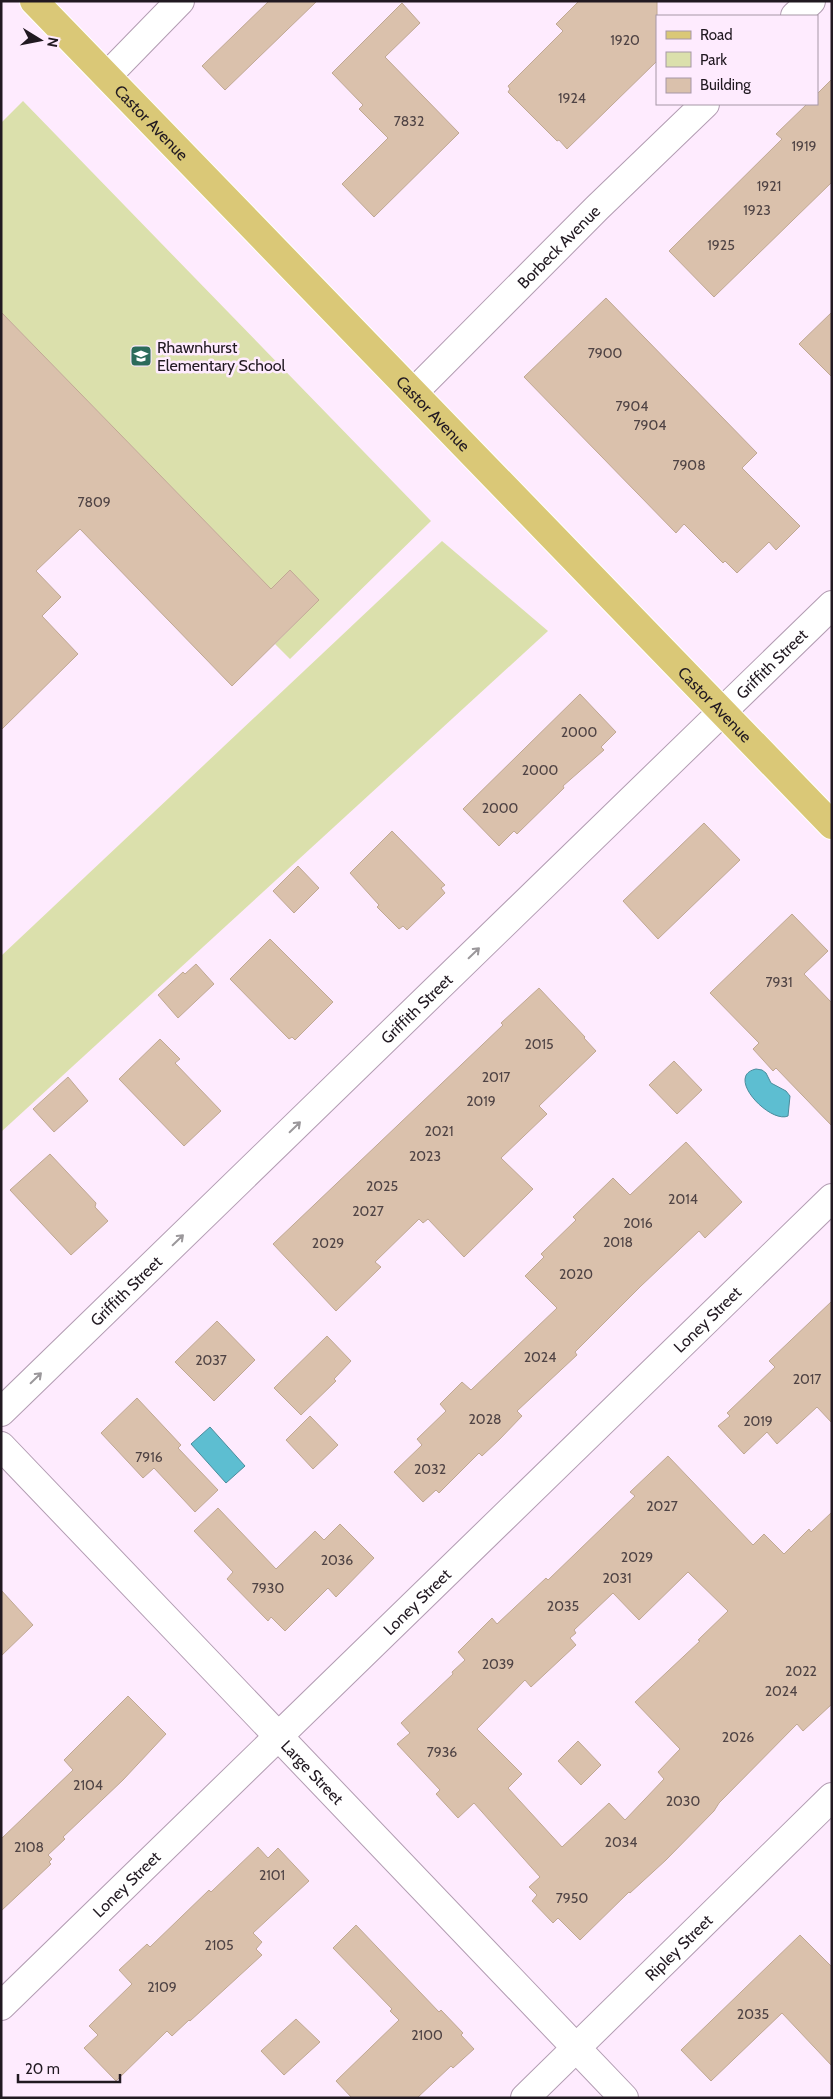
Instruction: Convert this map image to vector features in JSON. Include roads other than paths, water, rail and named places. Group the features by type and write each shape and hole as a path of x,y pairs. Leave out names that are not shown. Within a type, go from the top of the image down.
{"main road":[{"name":"Castor Avenue","path":"34,1 832,825"}],"street":[{"path":"107,76 180,1"},
{"path":"796,15 811,1"},
{"name":"Borbeck Avenue","path":"414,392 597,208 704,105"},
{"name":"Griffith Street","path":"1,1412 832,605"},
{"name":"Loney Street","path":"1,2006 832,1198"},
{"name":"Large Street","path":"1,1446 624,2098"},
{"name":"Ripley Street","path":"525,2098 832,1797"}],"water":[{"path":"756,1069 766,1073 771,1083 786,1091 790,1096 788,1116 780,1117 771,1113 753,1098 747,1089 745,1080 747,1073"},
{"path":"210,1427 245,1466 226,1483 191,1444"}],"place":[{"name":"Rhawnhurst Elementary School","path":"141,356"}]}
